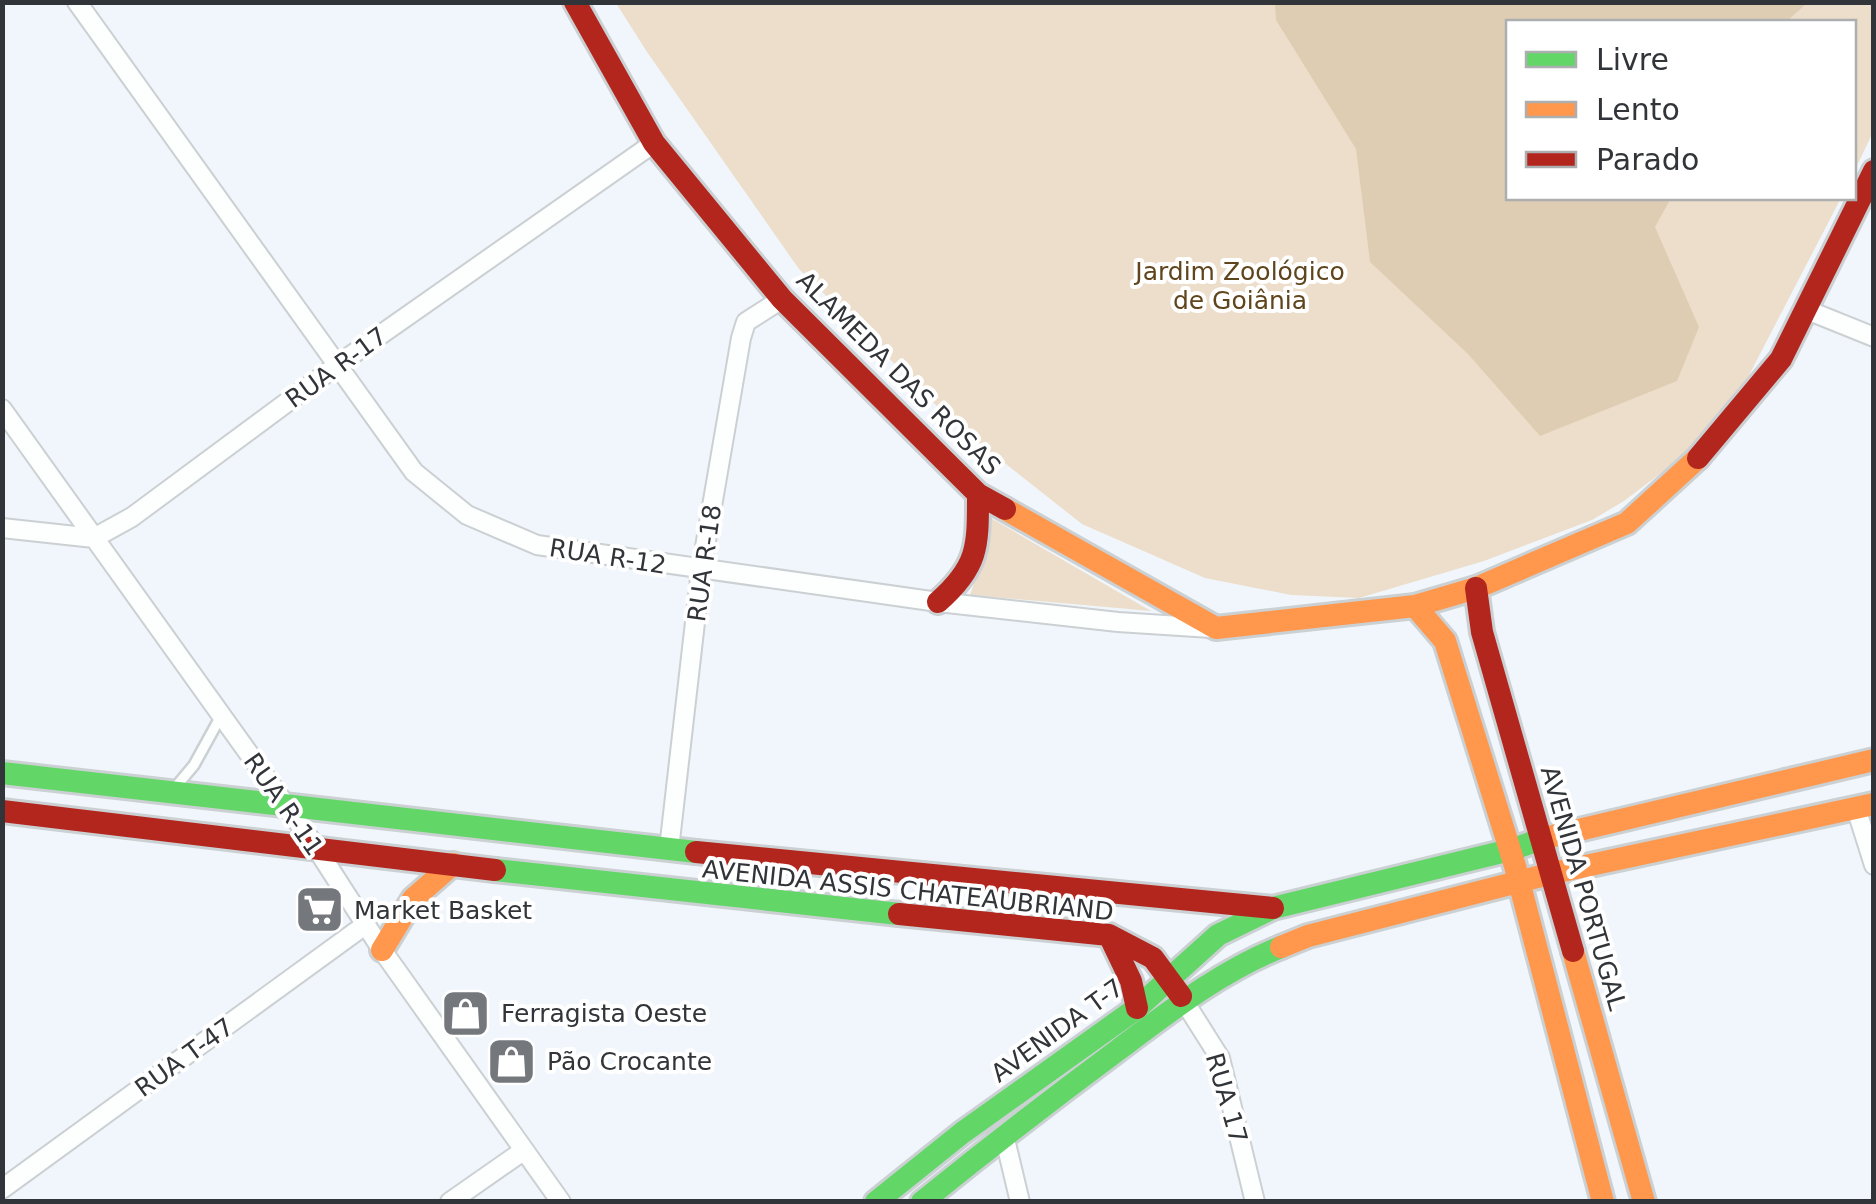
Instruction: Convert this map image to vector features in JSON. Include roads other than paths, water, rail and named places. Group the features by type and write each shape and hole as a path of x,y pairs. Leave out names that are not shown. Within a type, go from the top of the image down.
{"main road":[{"name":"ALAMEDA DAS ROSAS","path":"575,2 654,143 782,299 978,494 1216,628"},
{"path":"1216,628 1415,606 1476,588 1627,523 1705,452 1781,358 1874,171"},
{"path":"938,602 967,578 978,546 978,494"},
{"name":"AVENIDA PORTUGAL","path":"1476,588 1482,632 1644,1202"},
{"path":"1415,606 1445,640 1510,850 1603,1202"},
{"path":"1445,640 1457,634 1482,632"},
{"name":"AVENIDA ASSIS CHATEAUBRIAND","path":"2,773 669,849 1273,908 1874,760"},
{"path":"1184,1001 1245,960 1308,936 1553,873 1864,806"},
{"name":"AVENIDA ASSIS CHATEAUBRIAND","path":"2,812 315,846 674,892 1108,934 1153,958 1184,1001"},
{"path":"382,950 413,899 454,864"},
{"name":"AVENIDA T-7","path":"876,1202 962,1133 1137,1008 1218,935 1273,908"},
{"path":"1108,934 1131,981 1137,1008"},
{"name":"AVENIDA T-7","path":"922,1202 1004,1135 1184,1001"}],"street":[{"name":"RUA R-12","path":"78,2 414,472 467,515 536,544 701,570 938,602 1118,622 1216,628"},
{"name":"RUA R-17","path":"94,538 132,517 336,366 654,143"},
{"name":"RUA R-18","path":"669,849 701,570 741,338 746,322 782,299"},
{"path":"1807,310 1874,337"},
{"name":"RUA R-11","path":"2,409 315,846 382,950 560,1202"},
{"path":"2,528 94,538"},
{"path":"1864,806 1874,865"},
{"name":"RUA T-47","path":"2,1190 365,925"},
{"name":"RUA 17","path":"1184,1001 1220,1058 1255,1202"},
{"path":"1004,1135 1020,1202"},
{"path":"450,1202 522,1151"}],"lane":[{"path":"170,793 194,765 221,716"}],"place":[{"name":"Market Basket","path":"319,910"},
{"name":"Ferragista Oeste","path":"466,1013"},
{"name":"Pão Crocante","path":"512,1061"}],"park label":[{"name":"Jardim Zoológico de Goiânia","path":"1240,286"}]}
